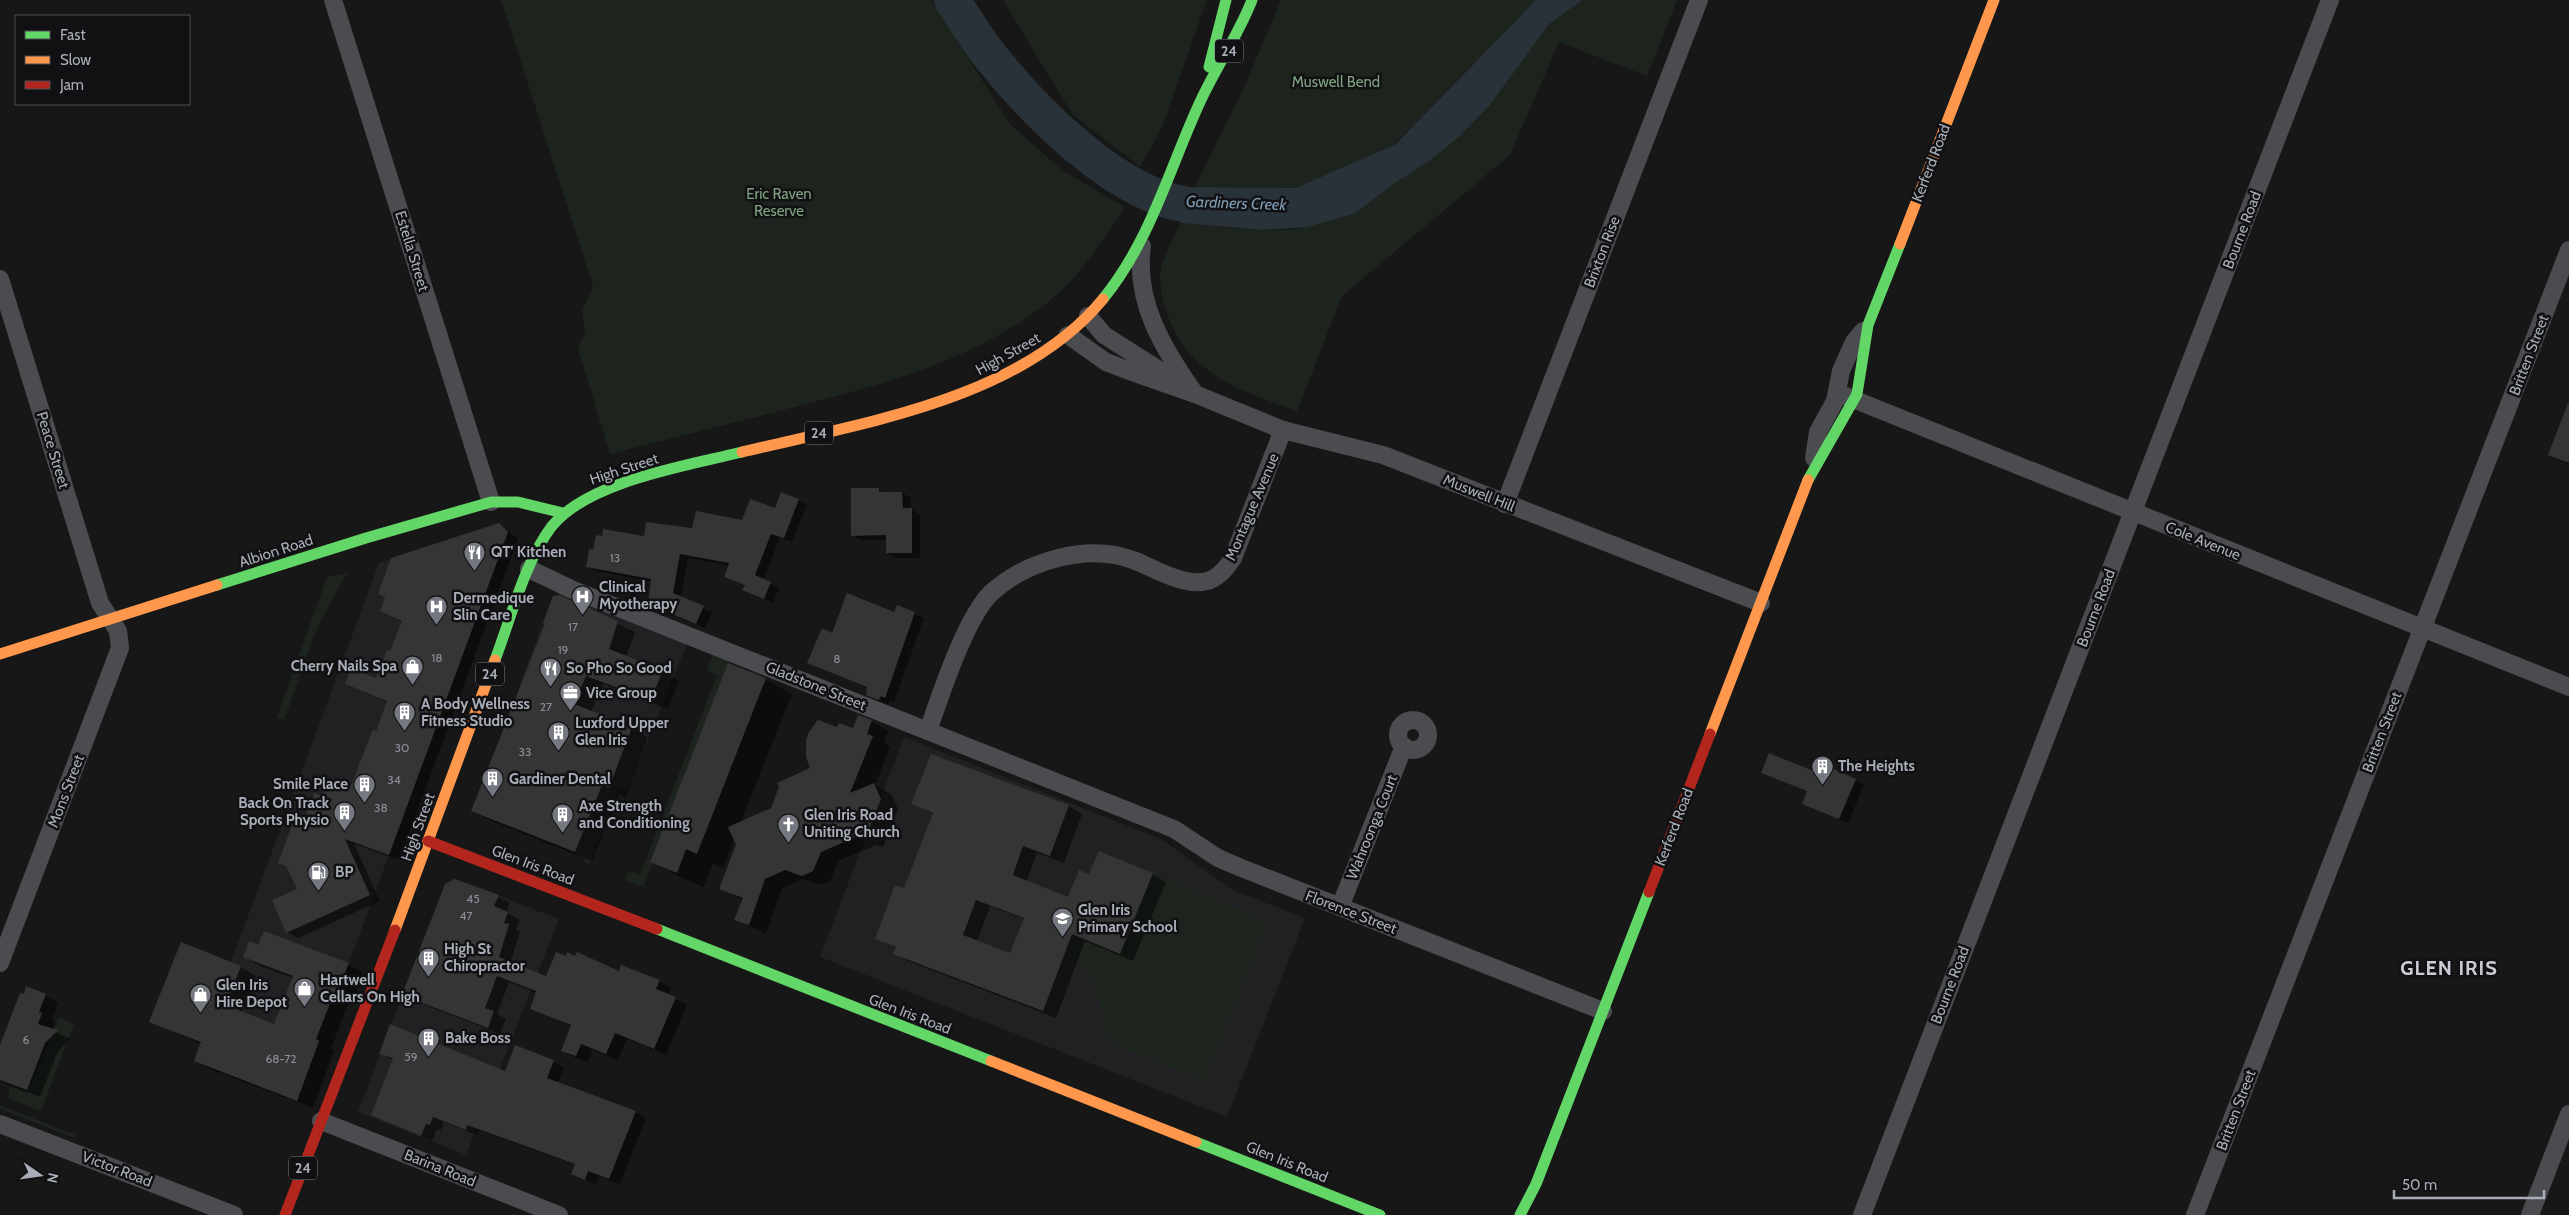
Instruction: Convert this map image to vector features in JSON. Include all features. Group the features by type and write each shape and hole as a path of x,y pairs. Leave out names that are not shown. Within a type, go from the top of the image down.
{"main road":[{"name":"High Street","path":"1201,100 1226,0"},
{"name":"High Street","path":"285,1215 428,841 529,569 546,533 563,513 598,492 626,482 877,418 965,392 1014,371 1068,335 1088,316 1120,278 1147,228 1201,100 1236,37 1252,0"},
{"name":"Kerferd Road","path":"1520,1215 1536,1184 1812,469 1855,400 1860,385 1861,360 1868,325 1994,0"},
{"name":"Albion Road","path":"0,654 366,538 491,502 520,501 563,513"},
{"name":"Glen Iris Road","path":"428,841 573,896 1377,1214"}],"street":[{"name":"Estella Street","path":"333,0 491,502"},
{"name":"Brixton Rise","path":"1505,504 1699,0"},
{"name":"Bourne Road","path":"1862,1215 2330,0"},
{"path":"1147,228 1142,274 1151,321 1161,344 1195,394"},
{"name":"Britten Street","path":"2195,1215 2569,250"},
{"name":"Peace Street","path":"0,279 100,603 110,620"},
{"name":"Muswell Hill","path":"1088,316 1104,335 1150,362 1195,394"},
{"name":"Kerferd Road","path":"1812,469 1818,432 1838,393 1841,371 1848,354 1868,325"},
{"name":"Muswell Hill","path":"1068,335 1106,362 1195,394 1283,430 1383,455 1761,603"},
{"name":"Cole Avenue","path":"1838,393 2569,687"},
{"name":"Montague Avenue","path":"928,731 971,621 991,594 1022,572 1056,559 1092,554 1131,559 1194,582 1208,581 1222,573 1233,558 1283,430"},
{"name":"Gladstone Street","path":"529,569 571,589 1104,802"},
{"name":"Mons Street","path":"0,963 117,657 120,639 118,631 110,620"},
{"name":"Wahroonga Court","path":"1340,907 1404,746"},
{"name":"Florence Street","path":"1104,802 1174,829 1218,858 1240,868 1603,1010"},
{"path":"2530,1215 2569,1114"},
{"name":"Barina Road","path":"321,1121 559,1215"},
{"name":"Victor Road","path":"0,1124 234,1215"},
{"name":"Kerferd Road","path":"1529,1215 1536,1184"}],"shaded area":[{"path":"499,523 508,532 355,947 316,1039 319,1041 297,1101 194,1061 200,1042 149,1022 181,942 231,962 379,563"},
{"path":"561,594 687,644 627,792 619,789 589,865 575,852 537,837 498,744 553,596"},
{"name":"Glen Iris Primary School","path":"904,737 1161,839 1233,890 1305,918 1227,1117 820,957"},
{"path":"455,879 559,919 466,1155 358,1112 445,884"}],"green space":[{"name":"Eric Raven Reserve","path":"501,0 931,0 1010,124 1062,170 1125,207 1090,258 1059,293 1018,324 986,342 954,357 886,382 610,454 578,349 585,331 582,312 593,286"},
{"path":"1003,0 1207,0 1161,130 1140,167 1072,114"},
{"name":"Muswell Bend","path":"1281,0 1536,0 1396,144 1296,188 1195,187 1245,85"},
{"path":"1582,0 1677,0 1647,76 1559,42 1510,155 1342,296 1297,411 1235,387 1200,364 1185,349 1174,330 1165,307 1160,281 1164,259 1181,223 1259,230 1306,227 1391,184 1432,158 1469,127 1502,89 1527,51 1547,26 1569,7"},
{"path":"347,573 317,628 284,720 277,717 327,577"},
{"path":"713,654 729,661 650,861 653,863 643,887 625,880 629,871 640,875 717,675 707,670"},
{"path":"1153,873 1268,921 1205,1081 1108,1042 1096,988 1070,949 1083,939 1120,954"},
{"path":"59,1017 74,1024 41,1111 9,1099 9,1087 27,1093"},
{"path":"0,1105 75,1135 74,1138 0,1109"}],"water":[{"path":"1536,0 1582,0 1549,24 1490,105 1459,137 1356,213 1307,227 1262,230 1181,223 1195,187 1296,188 1396,144"}],"building":[{"path":"2569,403 2569,463 2548,455"},
{"path":"851,488 879,488 879,492 902,492 903,508 912,508 912,553 886,553 886,535 851,536"},
{"path":"781,492 799,499 784,538 771,534 755,575 771,582 764,599 742,590 745,585 724,577 729,563 680,554 673,593 704,606 696,624 670,613 671,607 648,603 651,579 586,567 589,549 593,550 596,535 602,536 603,529 644,536 646,522 692,528 696,511 742,520 750,499 775,508"},
{"path":"499,523 508,532 389,855 345,839 370,895 286,933 272,900 297,889 286,866 278,863 294,820 303,823 314,793 322,796 328,780 350,788 373,729 376,731 387,701 345,684 351,668 376,678 387,650 390,651 402,621 380,611 385,597 378,594 391,558"},
{"path":"847,593 894,612 897,605 915,612 885,698 881,696 879,700 866,695 867,687 807,663 822,628 832,633"},
{"path":"559,595 618,621 609,649 663,670 651,700 586,676 574,704 631,726 631,730 609,788 602,785 575,852 471,811 545,624 543,623 553,596"},
{"path":"728,663 766,678 697,854 686,849 677,873 650,862"},
{"name":"Glen Iris Road Uniting Church","path":"858,715 872,720 867,734 873,736 850,793 874,783 881,799 865,839 858,836 821,852 813,871 802,876 785,870 765,879 749,925 734,920 743,898 719,889 736,845 728,827 771,808 779,787 777,783 810,768 806,757 806,740 809,732 818,720 837,727 839,723 853,728"},
{"name":"The Heights","path":"1769,753 1816,772 1819,763 1856,779 1839,819 1802,804 1807,791 1761,773"},
{"path":"931,754 1069,805 1050,856 1023,846 1013,875 1068,897 1079,870 1089,874 1099,851 1153,873 1120,954 1072,934 1043,1011 893,954 896,947 875,939 895,885 904,888 933,813 911,804","holes":["976,900 1024,918 1010,953 963,935"]},
{"path":"455,879 499,895 494,906 508,912 504,923 509,924 499,957 546,976 556,952 566,956 567,952 575,956 577,952 619,971 621,965 660,980 656,989 676,997 654,1049 615,1033 606,1054 581,1044 576,1056 561,1051 571,1025 530,1009 536,991 497,976 485,1008 494,1011 488,1028 402,995 445,884"},
{"name":"Glen Iris Hire Depot","path":"264,931 349,963 336,994 334,993 316,1039 319,1041 297,1101 194,1061 201,1042 149,1022 181,942 241,966 226,1005 274,1024 293,976 243,957 249,941 258,945"},
{"path":"26,986 46,994 39,1012 42,1013 38,1024 58,1030 45,1043 27,1090 0,1080 0,1045 20,993 24,994"},
{"path":"390,1024 505,1071 515,1045 554,1060 547,1078 636,1111 609,1179 588,1171 585,1180 571,1174 575,1164 467,1125 466,1130 433,1117 430,1125 426,1124 421,1136 371,1115 393,1058 379,1054"}],"waterway":[{"name":"Gardiners Creek","path":"952,0 975,36 1030,102 1079,148 1106,168 1134,186 1162,198 1189,205 1238,207"}],"traffic: fast":[{"path":"1209,67 1226,0"},
{"path":"1103,299 1120,276 1147,228 1200,102 1252,0"},
{"path":"1808,480 1857,394 1868,325 1900,244"},
{"path":"495,660 519,590 534,556 552,526 568,510 589,497 640,477 742,452"},
{"path":"217,585 366,538 491,502 518,502 563,513"},
{"path":"1520,1215 1536,1184 1649,892"},
{"path":"657,929 991,1061"},
{"path":"1196,1142 1380,1215"}],"traffic: slow":[{"path":"1900,244 1994,0"},
{"path":"742,452 887,417 936,402 984,384 1028,361 1069,333 1103,299"},
{"path":"1710,734 1808,480"},
{"path":"0,654 217,585"},
{"path":"395,930 495,660"},
{"path":"991,1061 1196,1142"}],"traffic: jam":[{"path":"1649,892 1710,734"},
{"path":"428,841 657,929"},
{"path":"285,1215 395,930"}],"place":[{"name":"QT' Kitchen","path":"475,571"},
{"name":"Clinical Myotherapy","path":"583,615"},
{"name":"Dermedique Slin Care","path":"437,626"},
{"name":"Cherry Nails Spa","path":"413,685"},
{"name":"So Pho So Good","path":"550,687"},
{"name":"Vice Group","path":"570,712"},
{"name":"A Body Wellness Fitness Studio","path":"405,732"},
{"name":"Luxford Upper Glen Iris","path":"559,751"},
{"name":"The Heights","path":"1822,785"},
{"name":"Gardiner Dental","path":"493,798"},
{"name":"Smile Place","path":"364,803"},
{"name":"Back On Track Sports Physio","path":"345,831"},
{"name":"Axe Strength and Conditioning","path":"563,834"},
{"name":"Glen Iris Road Uniting Church","path":"788,843"},
{"name":"BP","path":"319,891"},
{"name":"Glen Iris Primary School","path":"1062,938"},
{"name":"High St Chiropractor","path":"428,977"},
{"name":"Hartwell Cellars On High","path":"304,1008"},
{"name":"Glen Iris Hire Depot","path":"200,1013"},
{"name":"Bake Boss","path":"429,1057"}],"district":[{"name":"GLEN IRIS","path":"2449,968"}]}
